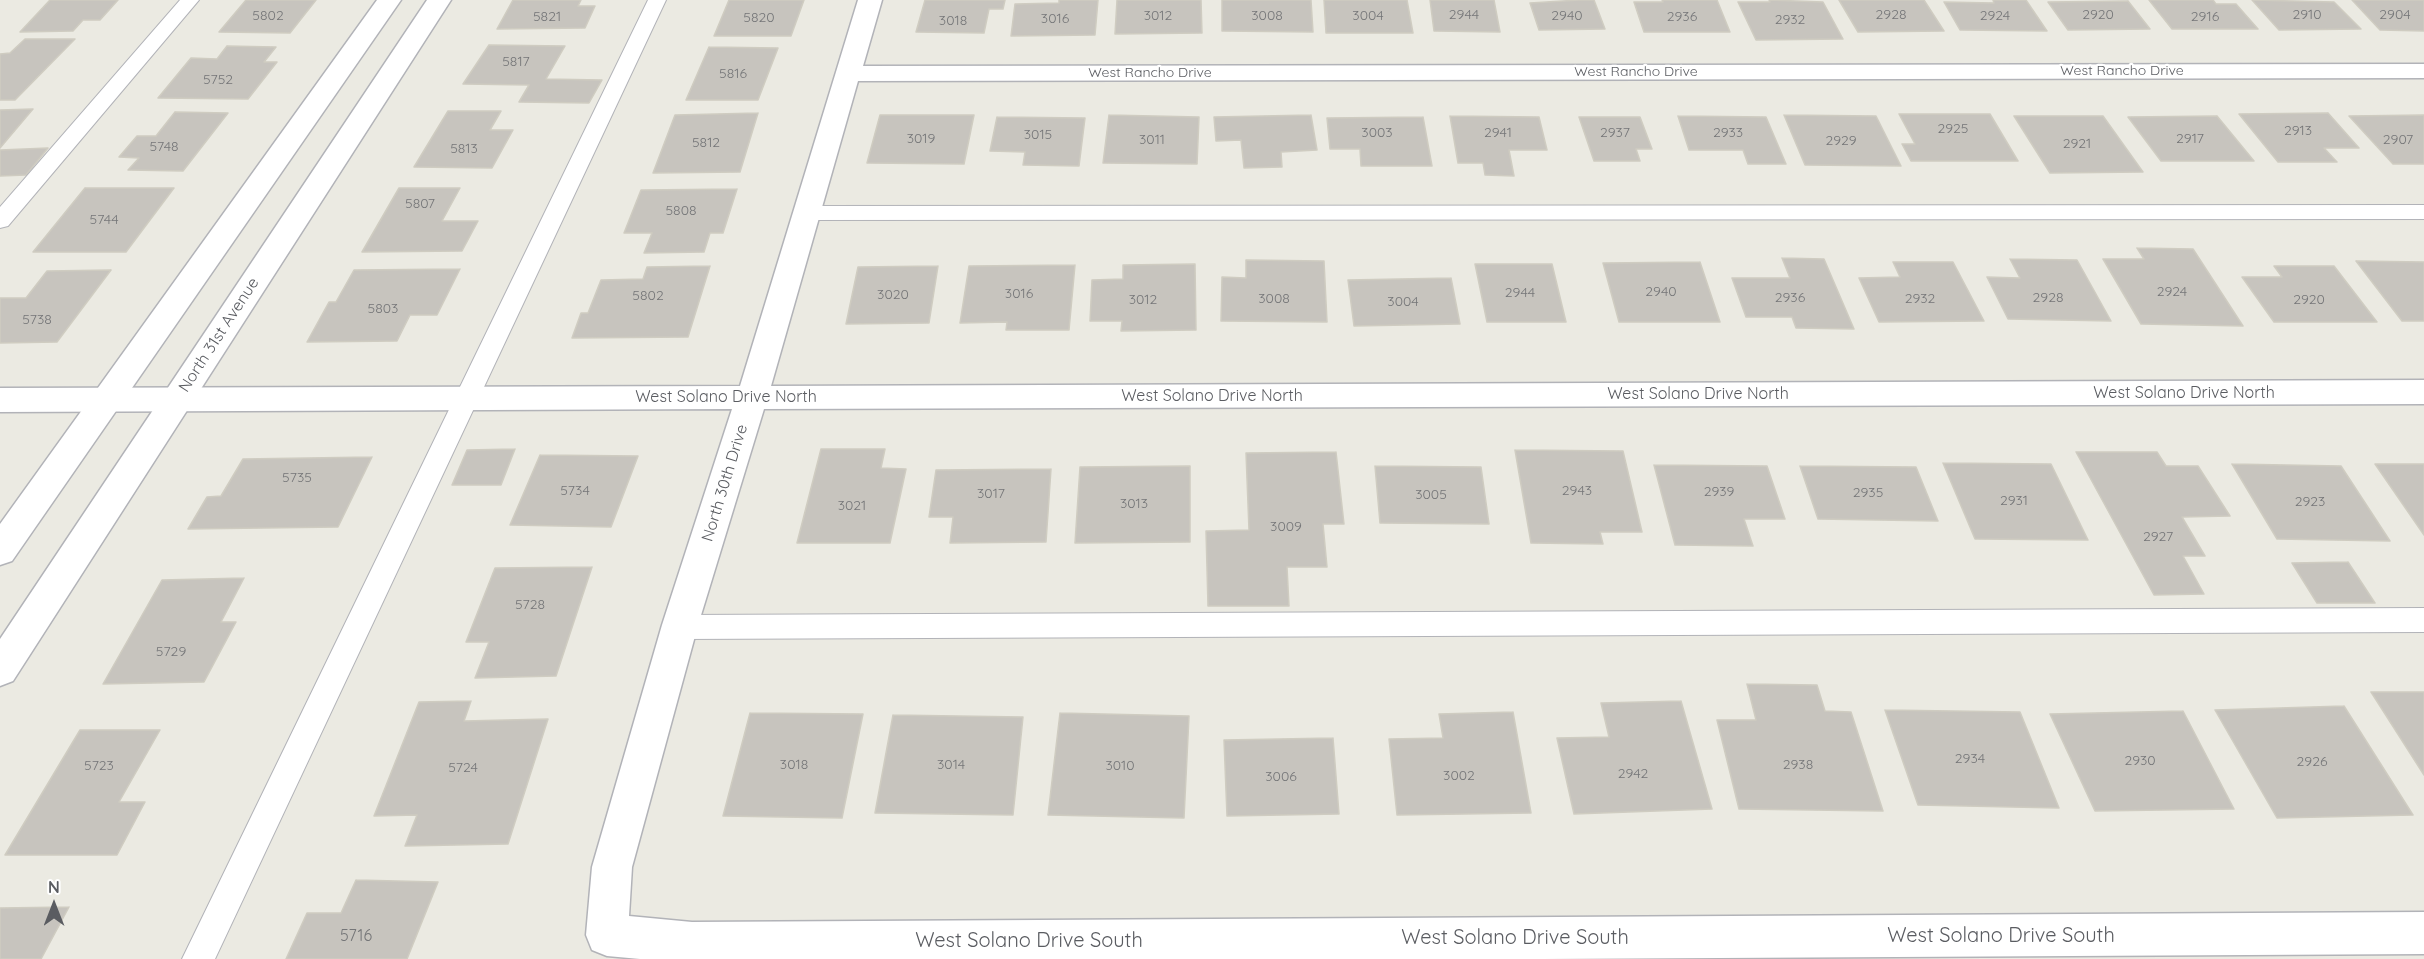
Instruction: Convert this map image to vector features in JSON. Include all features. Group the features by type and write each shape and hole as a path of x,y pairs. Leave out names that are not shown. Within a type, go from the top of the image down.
{"street":[{"path":"0,551 388,0"},
{"name":"North 31st Avenue","path":"0,670 439,0"},
{"name":"North 30th Drive","path":"607,935 612,867 681,627 870,0"},
{"name":"West Rancho Drive","path":"848,74 2424,71"},
{"name":"West Solano Drive North","path":"0,400 2424,392"},
{"name":"West Solano Drive South","path":"607,935 704,943 2424,933"}],"lane":[{"path":"0,220 189,0"},
{"path":"198,959 657,0"},
{"path":"806,213 2424,212"},
{"path":"681,627 2424,620"}],"building":[{"path":"50,0 118,0 100,20 83,20 73,31 20,32"},
{"path":"246,0 316,0 290,33 219,32"},
{"path":"513,0 581,0 578,6 595,6 585,28 497,29"},
{"path":"729,0 804,0 791,36 714,36"},
{"path":"925,0 1005,0 1003,9 989,9 984,33 916,32"},
{"path":"1059,0 1098,0 1095,35 1011,36 1015,4 1059,3"},
{"path":"1117,0 1201,0 1202,33 1115,34"},
{"path":"1222,0 1311,0 1313,32 1222,31"},
{"path":"1324,0 1407,0 1413,33 1326,33"},
{"path":"1430,0 1494,0 1500,32 1434,31"},
{"path":"1594,0 1605,29 1539,30 1530,3"},
{"path":"1662,0 1717,0 1730,32 1644,32 1634,2 1663,2"},
{"path":"1769,0 1823,2 1843,39 1756,40 1738,2 1770,2"},
{"path":"1839,0 1924,0 1944,31 1858,32"},
{"path":"1993,0 2026,0 2047,31 1960,30 1944,2 1994,3"},
{"path":"2149,0 2213,0 2216,4 2236,4 2258,29 2172,29"},
{"path":"2252,0 2334,2 2361,29 2279,30"},
{"path":"2352,0 2424,0 2424,31 2380,30"},
{"path":"2128,1 2150,29 2068,30 2048,2"},
{"path":"25,39 75,39 15,100 0,100 0,54 10,53"},
{"path":"489,45 565,46 546,79 602,80 589,103 519,102 529,85 463,84"},
{"path":"227,46 276,47 264,62 277,62 248,99 158,98 191,58 217,59"},
{"path":"709,47 778,48 758,100 686,100"},
{"path":"33,109 0,148 0,110"},
{"path":"448,111 501,111 490,130 513,130 492,168 414,167"},
{"path":"175,112 228,113 183,171 128,170 139,158 119,157 137,136 156,136"},
{"path":"758,113 740,172 653,173 675,115"},
{"path":"2328,113 2359,148 2324,148 2337,162 2278,162 2239,114"},
{"path":"1899,114 1990,114 2018,161 1911,161 1902,144 1915,144"},
{"path":"880,115 974,115 964,164 867,163"},
{"path":"1109,115 1199,117 1197,164 1103,163"},
{"path":"1311,115 1317,150 1281,152 1282,167 1244,168 1241,140 1216,141 1214,117"},
{"path":"1784,115 1876,116 1901,166 1805,165"},
{"path":"2424,115 2424,164 2393,164 2349,116"},
{"path":"1450,116 1539,117 1547,150 1509,150 1514,176 1485,175 1483,163 1458,163"},
{"path":"1678,116 1766,117 1786,164 1748,164 1743,150 1689,150"},
{"path":"2014,116 2103,116 2143,172 2050,173"},
{"path":"2217,116 2254,161 2161,161 2128,117"},
{"path":"997,117 1085,118 1079,166 1023,165 1025,152 990,151"},
{"path":"1423,117 1432,166 1361,166 1360,149 1330,149 1327,118"},
{"path":"1579,117 1640,117 1652,149 1636,149 1640,161 1594,161"},
{"path":"48,148 26,175 0,176 0,150"},
{"path":"85,188 174,188 126,252 33,252"},
{"path":"399,188 460,188 442,221 478,221 462,251 362,252"},
{"path":"737,189 723,233 710,233 704,252 644,253 652,233 624,233 641,190"},
{"path":"2137,248 2193,249 2243,326 2141,324 2103,259 2144,259"},
{"path":"1782,258 1824,259 1854,329 1796,328 1792,317 1746,317 1732,278 1790,278"},
{"path":"2010,259 2077,260 2111,321 2008,319 1987,277 2020,278"},
{"path":"1246,260 1324,261 1327,322 1221,321 1222,277 1246,278"},
{"path":"2356,261 2424,262 2424,321 2402,321"},
{"path":"1700,262 1720,322 1619,322 1603,263"},
{"path":"1893,262 1953,262 1984,321 1879,322 1859,278 1900,277"},
{"path":"1195,264 1196,330 1121,331 1122,321 1090,321 1092,280 1123,279 1123,265"},
{"path":"1475,264 1552,264 1566,322 1487,322"},
{"path":"1075,265 1069,330 1006,330 1007,322 960,323 969,266"},
{"path":"710,266 688,337 572,338 581,313 588,313 601,280 643,279 647,267"},
{"path":"938,266 929,323 846,324 858,267"},
{"path":"2274,266 2334,266 2377,322 2274,322 2242,277 2282,277"},
{"path":"460,269 437,315 410,315 397,341 307,342 329,302 336,302 354,270"},
{"path":"111,270 57,342 0,343 0,298 26,298 47,271"},
{"path":"1451,278 1460,324 1354,326 1348,280"},
{"path":"515,449 501,485 452,485 467,450"},
{"path":"821,449 885,449 881,468 906,469 890,543 797,543"},
{"path":"1515,450 1623,451 1642,532 1600,532 1603,544 1531,543"},
{"path":"1336,452 1344,524 1323,524 1327,567 1287,567 1289,606 1208,606 1206,531 1249,530 1246,453"},
{"path":"2076,452 2157,452 2166,466 2198,466 2230,516 2182,517 2205,556 2183,556 2204,594 2154,595"},
{"path":"540,455 638,456 611,527 510,525"},
{"path":"372,457 338,527 188,529 207,497 221,496 243,459"},
{"path":"1943,463 2051,464 2088,540 1975,539"},
{"path":"2232,464 2341,466 2390,541 2277,539"},
{"path":"2375,464 2424,464 2424,535"},
{"path":"1654,465 1767,466 1785,519 1744,519 1753,546 1675,545"},
{"path":"1190,466 1190,542 1075,543 1080,467"},
{"path":"1375,466 1481,467 1489,524 1380,523"},
{"path":"1800,466 1916,467 1938,521 1818,519"},
{"path":"1051,469 1046,542 950,543 953,517 929,517 936,470"},
{"path":"2348,562 2375,603 2317,603 2292,563"},
{"path":"592,567 556,676 475,678 489,642 466,642 495,568"},
{"path":"244,578 221,622 236,622 204,682 103,684 162,580"},
{"path":"1747,684 1817,685 1825,711 1851,712 1883,811 1739,809 1717,720 1756,720"},
{"path":"2371,692 2424,692 2424,775"},
{"path":"471,701 464,721 548,719 508,844 405,846 417,815 374,816 419,702"},
{"path":"1681,701 1712,809 1574,814 1557,738 1609,737 1601,703"},
{"path":"2344,706 2413,815 2277,818 2215,710"},
{"path":"1885,710 2020,712 2059,808 1918,805"},
{"path":"2183,711 2234,809 2095,811 2050,714"},
{"path":"1513,712 1531,813 1397,815 1389,739 1443,738 1439,714"},
{"path":"750,713 863,714 842,818 723,816"},
{"path":"1060,713 1189,716 1184,818 1048,815"},
{"path":"893,715 1023,717 1013,815 875,813"},
{"path":"80,730 160,730 119,802 145,802 117,855 5,855"},
{"path":"1333,738 1339,814 1227,816 1224,740"},
{"path":"356,880 438,882 407,959 286,959 307,913 341,913"},
{"path":"69,907 41,959 0,959 0,908"}]}
